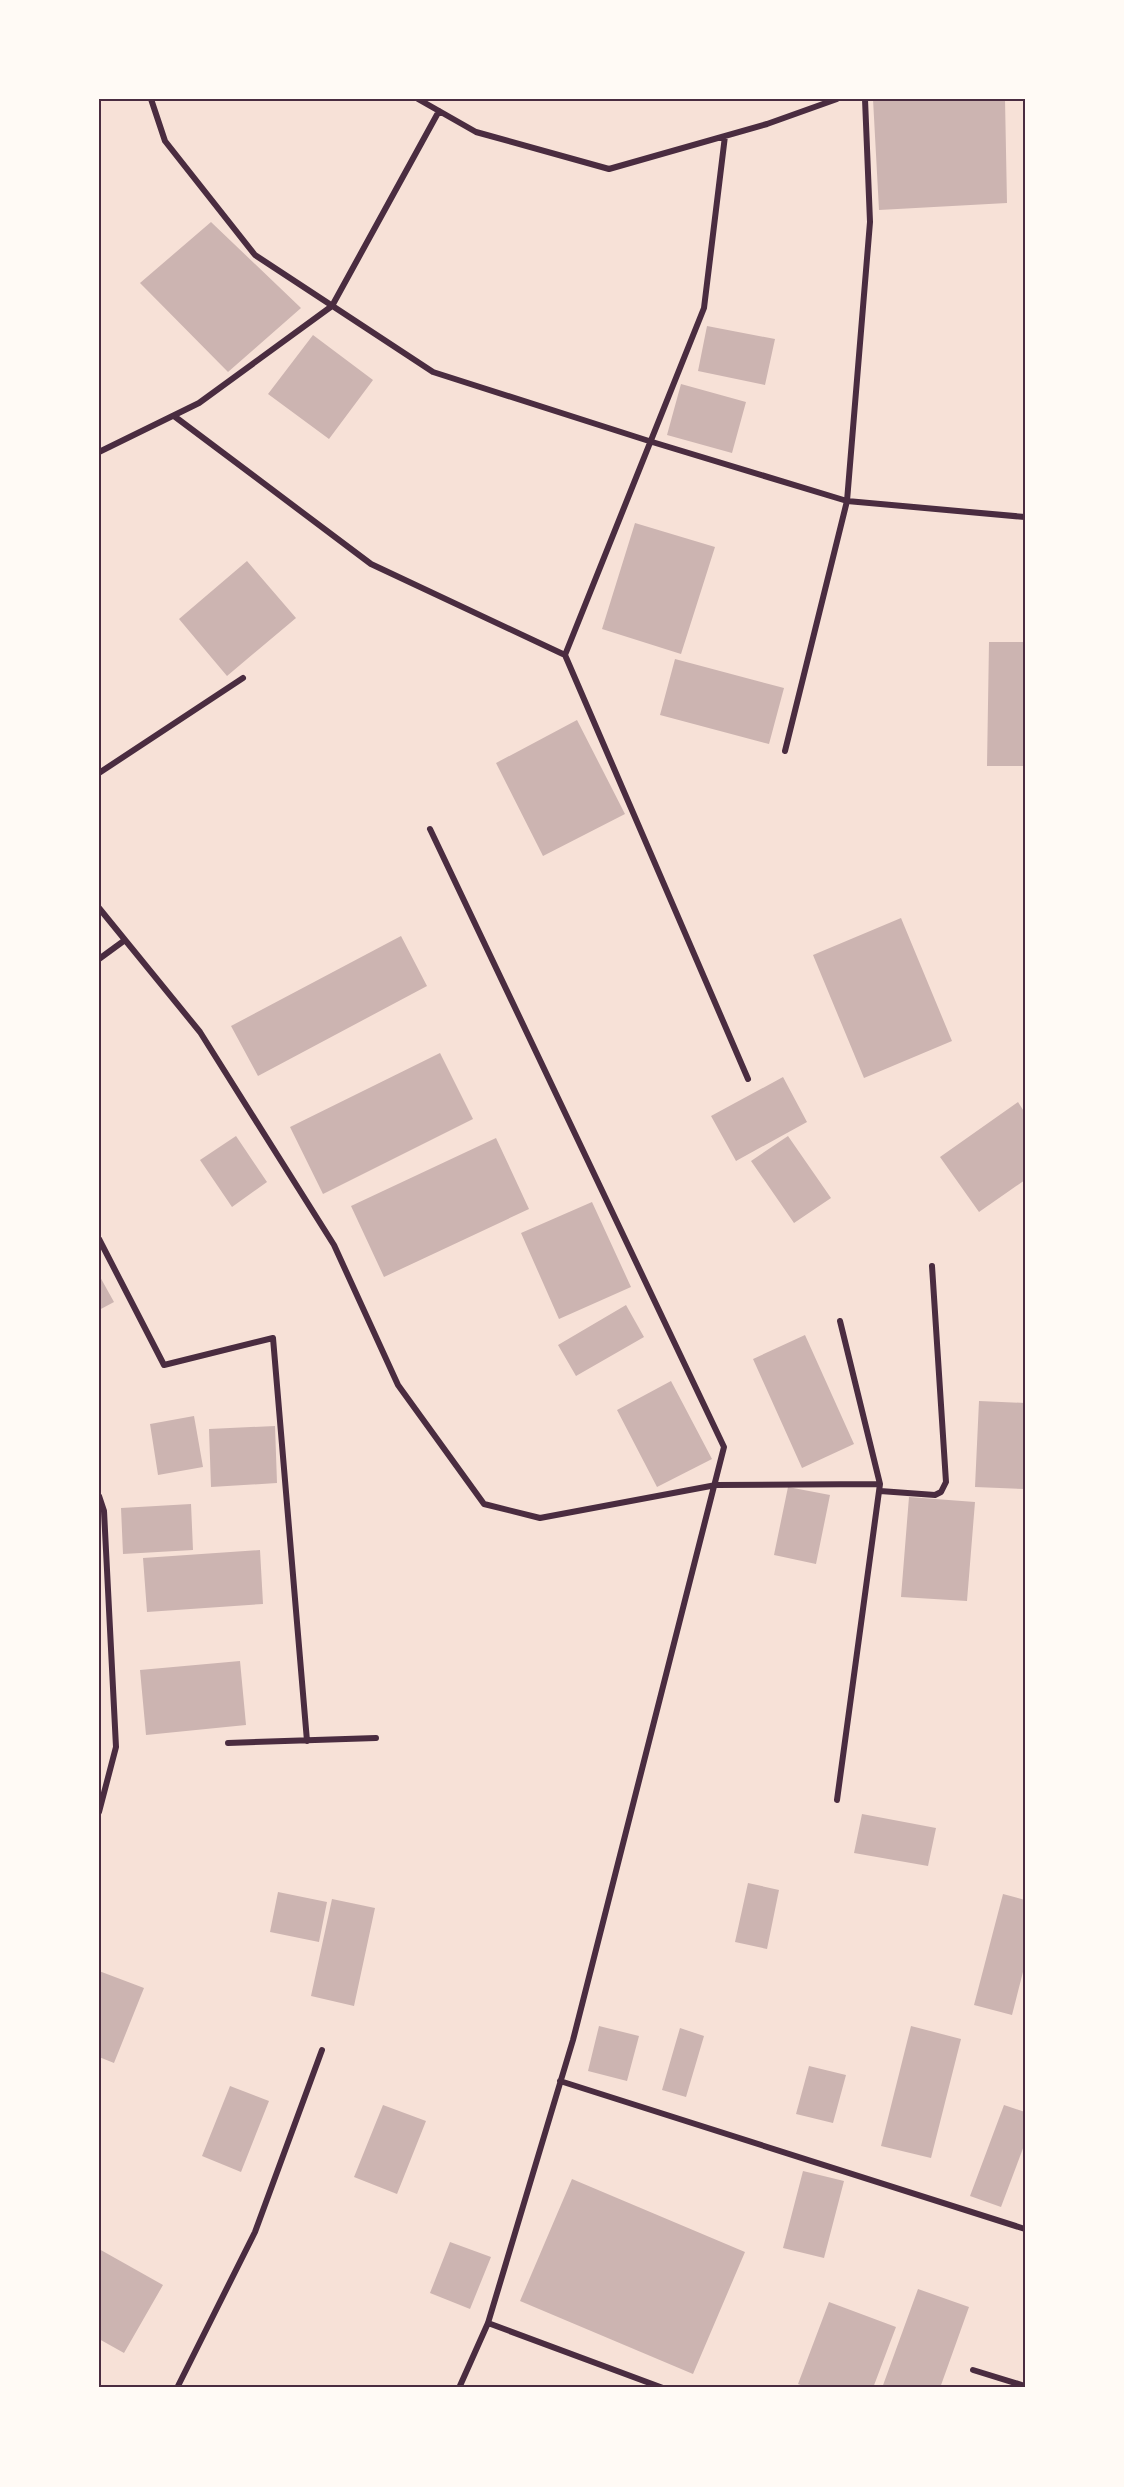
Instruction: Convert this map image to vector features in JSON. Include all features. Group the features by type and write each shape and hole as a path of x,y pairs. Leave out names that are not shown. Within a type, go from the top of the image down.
{"street":[{"path":"151,99 165,141 255,255 432,372 847,501 1025,517"},
{"path":"418,99 476,132 609,169 767,124 837,99"},
{"path":"785,751 847,501 870,222 865,99"},
{"path":"99,452 199,403 332,306 439,111"},
{"path":"565,655 704,308 724,136"},
{"path":"174,416 371,564 565,655 748,1079"},
{"path":"99,773 243,678"},
{"path":"430,829 724,1447 573,2040 488,2323 459,2388"},
{"path":"99,908 200,1032 334,1245 398,1385 484,1504 540,1518 716,1485 880,1488 935,1496 941,1492 945,1482 932,1266"},
{"path":"99,959 125,940"},
{"path":"99,1239 164,1365 273,1338 307,1741"},
{"path":"837,1800 880,1488 840,1320"},
{"path":"99,1496 104,1511 116,1747 99,1812"},
{"path":"228,1743 376,1738"},
{"path":"177,2388 255,2232 322,2050"},
{"path":"560,2081 1025,2229"},
{"path":"488,2323 663,2388"},
{"path":"974,2370 1025,2386"}],"building":[{"path":"873,99 1005,99 1007,203 879,210"},
{"path":"211,222 301,308 228,372 140,283"},
{"path":"707,326 775,339 765,385 698,371"},
{"path":"313,335 373,380 329,439 268,394"},
{"path":"681,384 746,402 732,453 667,435"},
{"path":"635,523 715,547 681,654 602,629"},
{"path":"247,561 296,618 227,676 179,619"},
{"path":"989,642 1025,642 1025,766 987,766"},
{"path":"675,659 784,688 769,744 660,715"},
{"path":"577,720 625,814 543,856 496,763"},
{"path":"901,918 952,1041 864,1078 813,955"},
{"path":"401,936 427,986 258,1076 231,1026"},
{"path":"440,1053 473,1119 323,1194 290,1127"},
{"path":"783,1077 807,1122 736,1161 711,1116"},
{"path":"1018,1102 1025,1113 1025,1180 979,1212 940,1157"},
{"path":"236,1136 267,1182 232,1207 200,1160"},
{"path":"788,1136 831,1198 794,1223 751,1161"},
{"path":"496,1138 529,1209 384,1277 351,1206"},
{"path":"592,1202 631,1287 559,1319 521,1233"},
{"path":"99,1275 114,1302 99,1310"},
{"path":"626,1305 644,1337 576,1376 558,1345"},
{"path":"805,1335 854,1444 802,1468 753,1359"},
{"path":"671,1381 712,1459 657,1487 617,1410"},
{"path":"979,1401 1025,1403 1025,1489 975,1487"},
{"path":"194,1416 203,1467 158,1475 150,1424"},
{"path":"275,1426 277,1483 211,1487 209,1429"},
{"path":"788,1487 830,1495 816,1564 774,1555"},
{"path":"909,1497 975,1502 967,1601 901,1597"},
{"path":"191,1504 193,1550 123,1554 121,1508"},
{"path":"260,1550 263,1604 147,1612 143,1558"},
{"path":"240,1661 246,1725 146,1735 140,1670"},
{"path":"862,1814 936,1828 928,1866 854,1853"},
{"path":"748,1883 779,1890 767,1949 735,1942"},
{"path":"278,1892 327,1902 319,1942 270,1932"},
{"path":"1003,1894 1025,1900 1025,1964 1012,2015 974,2005"},
{"path":"332,1899 375,1908 354,2006 311,1996"},
{"path":"99,1971 144,1988 114,2063 99,2057"},
{"path":"599,2026 639,2036 627,2081 588,2071"},
{"path":"911,2026 961,2039 931,2158 881,2146"},
{"path":"680,2028 704,2036 686,2097 662,2090"},
{"path":"809,2066 846,2075 833,2123 796,2114"},
{"path":"230,2086 269,2101 241,2172 202,2156"},
{"path":"383,2105 426,2121 397,2194 354,2177"},
{"path":"1004,2105 1025,2112 1025,2143 1001,2207 970,2196"},
{"path":"803,2171 844,2181 824,2258 783,2248"},
{"path":"572,2179 745,2252 693,2374 520,2301"},
{"path":"450,2242 491,2257 470,2309 430,2293"},
{"path":"99,2249 163,2285 124,2353 99,2339"},
{"path":"918,2289 969,2307 940,2388 882,2388"},
{"path":"829,2302 896,2327 873,2388 809,2388 798,2384"}]}
